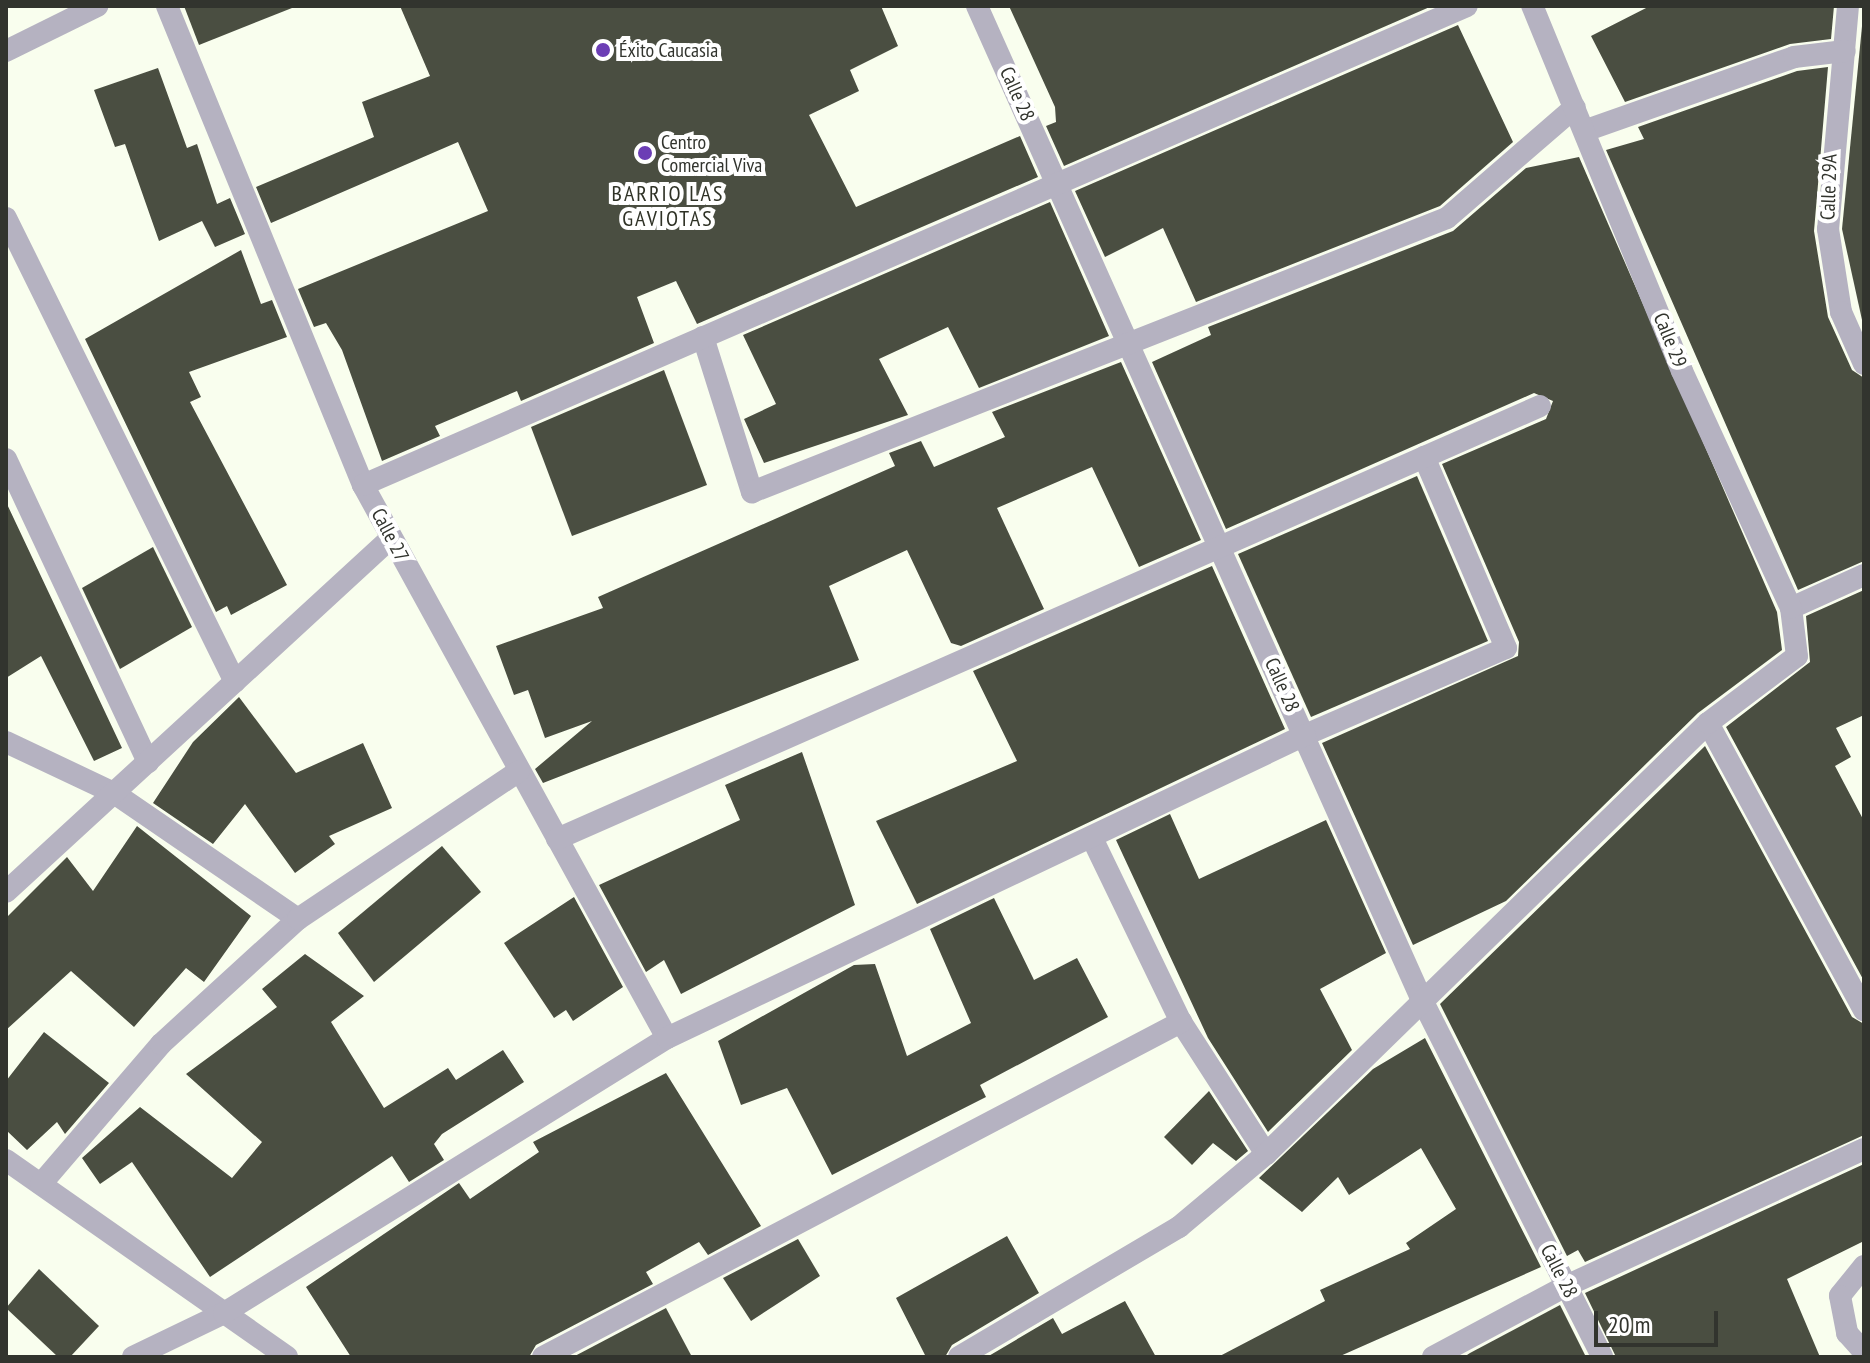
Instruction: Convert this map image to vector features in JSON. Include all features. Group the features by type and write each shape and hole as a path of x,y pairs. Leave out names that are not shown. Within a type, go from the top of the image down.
{"street":[{"path":"6,51 97,6"},
{"name":"Calle 27","path":"167,6 363,485 667,1038"},
{"name":"Calle 28","path":"977,6 1420,996 1602,1357"},
{"path":"363,485 1055,181 1467,6"},
{"name":"Calle 29","path":"1532,6 1587,130 1682,371 1791,608 1797,656 1786,671 1708,723"},
{"name":"Calle 29A","path":"1848,6 1828,229 1841,312 1864,364"},
{"path":"1587,130 1794,57 1845,51"},
{"path":"703,337 752,492 1447,218 1575,107"},
{"path":"6,218 235,682"},
{"path":"557,839 1540,406"},
{"path":"133,1357 224,1313 667,1038 1305,735 1506,648 1424,457"},
{"path":"6,459 148,762"},
{"path":"6,892 391,538"},
{"path":"1791,608 1864,575"},
{"path":"959,1357 1179,1227 1266,1154 1420,996 1708,723 1864,1010"},
{"path":"6,742 114,793 298,919"},
{"path":"41,1184 161,1044 298,919 519,771"},
{"path":"1092,838 1181,1022 1266,1154"},
{"path":"543,1357 1181,1022"},
{"path":"1433,1357 1566,1286 1864,1149"},
{"path":"6,1160 287,1357"},
{"path":"1864,1266 1840,1296 1847,1333 1864,1352"}],"building":[{"path":"184,6 292,6 292,8 199,45"},
{"path":"400,6 881,6 898,46 850,70 859,91 809,115 856,207 1020,136 1038,177 697,324 676,281 637,297 654,343 521,401 517,391 435,426 440,436 382,461 342,350 326,323 314,327 298,289 488,211 458,142 271,223 256,187 374,137 362,102 430,76"},
{"path":"1009,6 1432,6 1064,166 1046,126 1056,122 1055,107"},
{"path":"1650,6 1834,6 1831,39 1790,44 1625,102 1591,36"},
{"path":"1864,6 1864,329 1842,229"},
{"path":"1458,25 1513,142 1440,206 1196,302 1163,228 1105,257 1075,191"},
{"path":"1828,67 1814,231 1828,317 1852,370 1864,378 1864,561 1798,590 1606,150 1644,139 1638,127 1797,71"},
{"path":"158,68 187,148 197,144 217,204 230,198 245,234 215,247 202,221 159,241 125,144 115,147 94,90"},
{"path":"1579,157 1777,612 1782,650 1698,713 1506,901 1413,945 1322,743 1518,656 1519,642 1442,464 1546,419 1553,401 1534,393 1226,529 1152,362 1211,335 1208,327 1453,231 1526,168"},
{"path":"1050,202 1109,336 979,388 948,327 879,359 908,415 764,463 744,419 776,404 743,335"},
{"path":"241,250 261,304 272,300 287,337 189,372 201,397 190,402 287,585 231,615 227,606 216,612 85,339"},
{"path":"1121,362 1201,540 1139,567 1092,467 997,508 1044,609 961,646 951,643 907,550 829,586 859,660 543,783 535,769 592,721 545,738 528,690 514,695 496,646 603,608 598,597 895,466 889,453 921,441 934,467 1005,437 992,412"},
{"path":"664,370 707,485 572,536 531,427"},
{"path":"1417,476 1488,641 1311,717 1238,554"},
{"path":"6,502 122,748 94,761 41,656 6,678"},
{"path":"153,547 192,627 120,669 82,588"},
{"path":"1212,566 1285,729 917,904 876,821 1017,761 973,671"},
{"path":"1864,590 1864,715 1836,728 1851,757 1835,766 1864,821 1864,981 1726,727 1810,662 1806,616"},
{"path":"239,697 296,773 363,743 392,808 329,836 335,844 295,873 245,804 213,844 153,803 193,742"},
{"path":"1705,746 1852,1017 1864,1024 1864,1135 1585,1262 1578,1250 1567,1256 1440,1004"},
{"path":"802,752 855,905 681,994 664,960 646,972 599,885 740,820 725,785"},
{"path":"1170,814 1199,879 1326,820 1386,953 1320,989 1352,1050 1268,1132 1208,1038 1116,840"},
{"path":"137,826 251,916 204,982 186,968 134,1027 71,971 6,1030 6,918 67,857 93,891"},
{"path":"442,846 481,892 374,982 338,933"},
{"path":"574,897 623,987 573,1021 566,1010 554,1018 504,943"},
{"path":"994,898 1034,980 1077,958 1108,1017 980,1085 986,1097 832,1175 787,1088 741,1105 718,1041 854,965 875,964 907,1056 971,1023 930,929"},
{"path":"305,954 364,996 331,1022 384,1108 448,1068 456,1080 503,1050 524,1082 442,1134 434,1144 444,1160 409,1182 392,1156 210,1277 132,1162 100,1184 82,1158 140,1107 232,1178 262,1142 186,1074 277,1007 262,989"},
{"path":"44,1032 109,1083 65,1134 57,1122 27,1150 6,1130 6,1081"},
{"path":"1425,1038 1541,1267 1338,1357 1218,1357 1325,1301 1320,1290 1410,1249 1406,1243 1456,1209 1421,1148 1349,1195 1338,1177 1302,1212 1259,1178 1373,1069"},
{"path":"666,1073 761,1226 708,1255 699,1242 646,1272 653,1284 536,1345 529,1357 351,1357 306,1287 459,1183 470,1199 539,1152 533,1142"},
{"path":"1209,1091 1248,1151 1236,1161 1213,1143 1192,1165 1164,1137"},
{"path":"1864,1164 1864,1241 1787,1279 1820,1357 1616,1357 1585,1293"},
{"path":"1007,1236 1039,1293 952,1345 945,1357 926,1357 896,1298"},
{"path":"798,1239 820,1276 751,1321 723,1278"},
{"path":"39,1269 99,1326 70,1357 58,1357 6,1308"},
{"path":"1125,1301 1156,1357 987,1357 1053,1318 1062,1334"},
{"path":"1560,1305 1586,1357 1464,1357 1470,1353"},
{"path":"666,1308 692,1357 573,1357"}],"place":[{"name":"Éxito Caucasia","path":"603,50"},
{"name":"Centro Comercial Viva","path":"645,153"}],"district":[{"name":"BARRIO LAS GAVIOTAS","path":"668,206"}]}
